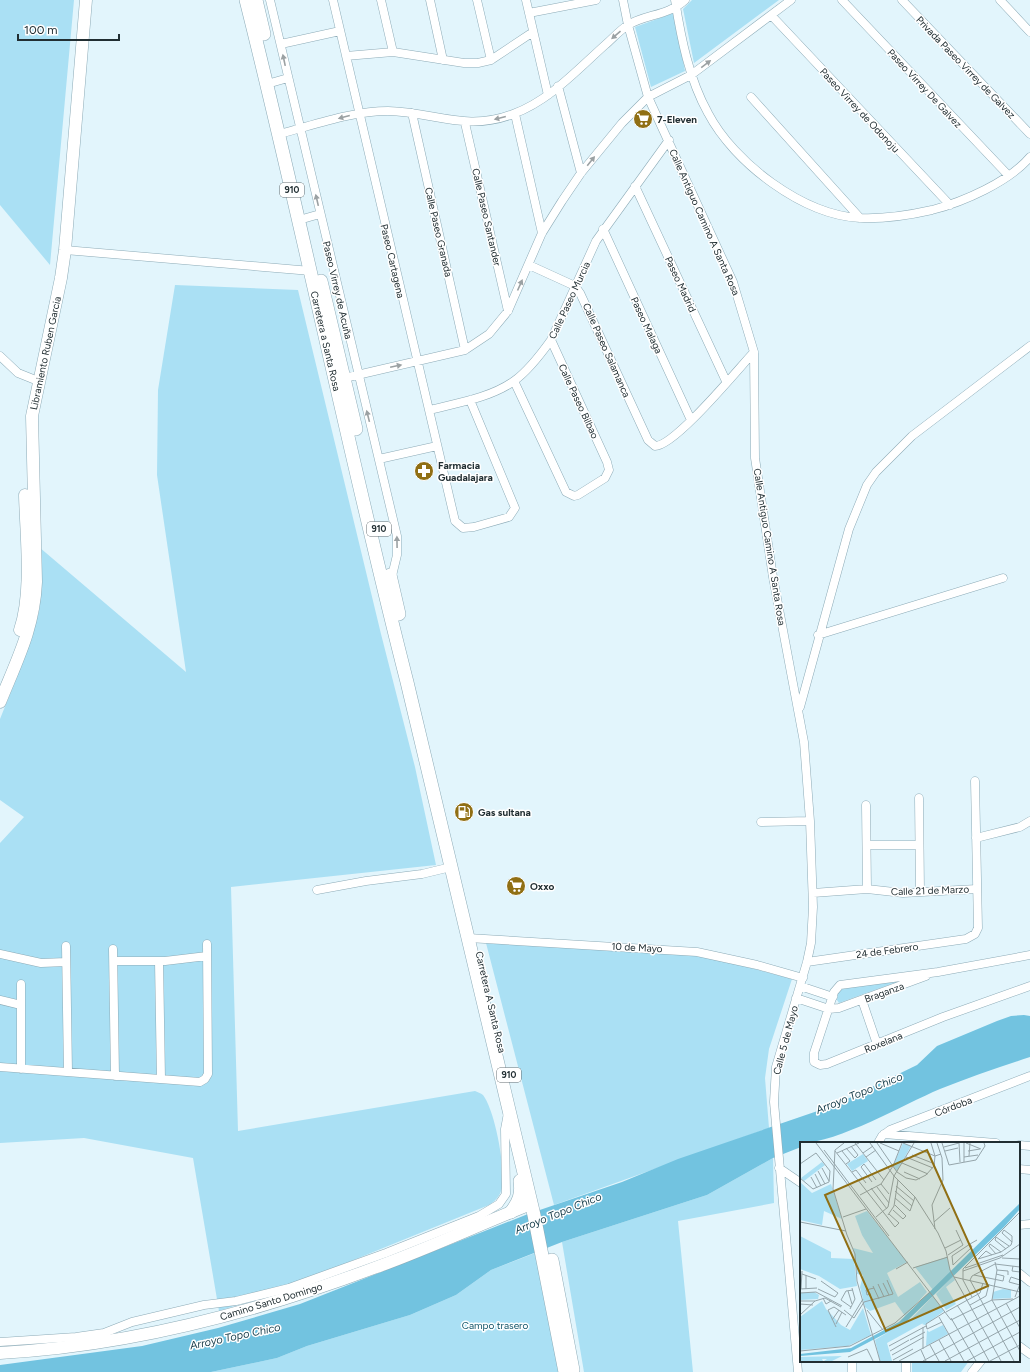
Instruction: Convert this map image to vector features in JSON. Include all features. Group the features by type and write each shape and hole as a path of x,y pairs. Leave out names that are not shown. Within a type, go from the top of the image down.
{"main road":[{"name":"Carretera a Santa Rosa","path":"246,0 271,83"},
{"name":"Carretera a Santa Rosa","path":"256,0 271,83 325,298 340,379 386,599 411,681"},
{"name":"Carretera a Santa Rosa","path":"283,133 311,271 391,581 411,681"},
{"name":"Carretera A Santa Rosa","path":"411,681 451,867 472,938 508,1110 518,1152 535,1210"},
{"name":"Carretera A Santa Rosa","path":"411,681 574,1372"},
{"path":"511,1212 520,1200 522,1193 517,1162 518,1152"},
{"name":"Carretera A Santa Rosa","path":"547,1257 565,1372"}],"street":[{"name":"Libramiento Ruben Garcia","path":"0,702 29,628 34,609 36,582 32,416 35,380 57,260 78,0"},
{"name":"Libramiento Ruben Garcia","path":"0,681 20,630 25,608 27,570 24,423 61,278 65,250 86,0"},
{"name":"Paseo Virrey de Acuña","path":"270,0 358,374 398,536 397,555 391,581"},
{"name":"Paseo Cartagena","path":"333,0 455,521 459,526 467,528 509,517 515,508 513,499 470,400"},
{"path":"381,0 393,52"},
{"path":"430,0 443,60"},
{"path":"478,0 491,60"},
{"path":"526,0 548,95"},
{"path":"529,12 596,0"},
{"name":"Calle Antiguo Camino A Santa Rosa","path":"623,0 628,25 648,96 733,282 754,352 755,458 773,577 799,709"},
{"path":"283,133 359,113 387,111 412,113 465,123 486,121 515,114 548,95 628,25 685,0"},
{"path":"340,379 465,350 489,334 508,310 542,233 581,173 622,123 648,96 691,75 791,0"},
{"name":"Paseo Virrey De Galvez","path":"842,0 1008,176"},
{"name":"Privada Paseo Virrey de Galvez","path":"902,0 1030,134"},
{"path":"1000,0 1030,32"},
{"path":"676,4 691,75 708,114 726,140 747,162 785,192 827,211 860,218 914,214 950,205 1008,176 1030,157"},
{"name":"Paseo Virrey de Odonoju","path":"771,15 950,205"},
{"path":"281,44 340,31"},
{"path":"346,56 393,52 464,63 491,60 533,32"},
{"path":"271,83 288,78"},
{"path":"558,86 581,173"},
{"path":"751,97 860,218"},
{"name":"Calle Paseo Granada","path":"412,113 465,350"},
{"path":"515,114 542,233"},
{"name":"Calle Paseo Santander","path":"465,123 508,310"},
{"name":"Calle Paseo Murcia","path":"429,410 470,400 514,381 538,357 551,340 596,241 603,229 669,140"},
{"name":"Paseo Madrid","path":"635,186 726,381"},
{"path":"306,218 320,214"},
{"name":"Paseo Malaga","path":"603,229 691,420"},
{"path":"65,250 311,271"},
{"path":"528,265 575,286"},
{"name":"Calle Paseo Salamanca","path":"575,286 586,301 648,440 655,446 664,444 691,420"},
{"path":"325,298 340,294"},
{"name":"Calle Paseo Bilbao","path":"514,381 563,488 569,495 578,495 605,478 609,470 607,462 551,340"},
{"path":"799,709 818,635 849,530 862,496 876,472 912,436 1030,346"},
{"path":"691,420 754,352"},
{"path":"0,356 14,370 35,380"},
{"path":"379,459 437,446"},
{"path":"818,635 1003,578"},
{"name":"Calle 5 de Mayo","path":"798,1372 774,1102 776,1067 807,962 813,923 810,820 804,742 799,709"},
{"path":"975,780 977,889"},
{"path":"919,798 920,892"},
{"path":"866,805 868,845 867,889"},
{"path":"761,822 810,820"},
{"path":"976,838 1020,827 1030,821"},
{"path":"868,845 919,845"},
{"path":"317,890 366,881 422,874 451,867"},
{"name":"Calle 21 de Marzo","path":"813,894 867,889 903,893 977,889"},
{"name":"24 de Febrero","path":"807,962 966,938 975,934 978,928 977,889"},
{"name":"10 de Mayo","path":"472,938 697,952 756,965 801,982 833,997"},
{"path":"0,1067 200,1082 206,1079 208,1074 207,944"},
{"path":"66,946 68,1072"},
{"path":"113,949 115,1076"},
{"path":"0,954 41,963 66,962"},
{"name":"Braganza","path":"840,985 938,972 1030,955"},
{"path":"114,961 159,961 207,956"},
{"path":"159,961 161,1079"},
{"name":"Braganza","path":"829,1009 839,1008 938,972"},
{"path":"21,984 21,1069"},
{"name":"Roxelana","path":"840,985 836,989 814,1053 814,1062 817,1064 827,1064 944,1017 1030,986"},
{"path":"796,998 829,1009"},
{"path":"0,1000 21,1005"},
{"path":"862,1000 877,1044"},
{"name":"Córdoba","path":"884,1134 1030,1076"},
{"path":"0,1342 76,1337 104,1333 144,1319 204,1305 236,1302 289,1288 386,1253 479,1216 494,1208 503,1200 506,1194 505,1129 508,1110"},
{"path":"878,1142 884,1134 984,1142"},
{"path":"1020,1145 1030,1146"},
{"path":"779,1168 800,1182"},
{"path":"1020,1169 1030,1170"},
{"name":"Camino Santo Domingo","path":"0,1353 112,1342 278,1301 374,1268 511,1212 535,1210"},
{"path":"1020,1225 1030,1224"},
{"path":"1020,1275 1030,1282"},
{"path":"144,1319 144,1334"},
{"path":"1020,1343 1030,1347"},
{"path":"1020,1343 1030,1354"},
{"path":"972,1372 980,1362"}],"green space":[{"path":"0,0 74,0 50,265 0,205"},
{"path":"692,0 779,0 694,63 683,9"},
{"path":"674,13 685,71 651,87 635,27"},
{"path":"175,285 298,290 381,634 415,767 436,865 231,887 238,1131 475,1091 483,1095 492,1114 499,1142 502,1171 501,1191 496,1199 489,1205 270,1294 219,1311 193,1158 84,1138 0,1143 0,843 24,817 0,800 0,719 26,654 39,612 41,588 39,547 186,672 157,475 158,390"},
{"path":"486,943 702,955 792,979 769,1049 765,1078 769,1128 554,1205"},
{"path":"902,980 839,1003 837,1000 839,989"},
{"path":"773,1158 774,1203 678,1221 693,1372 584,1372 562,1242 707,1195"},
{"name":"Campo trasero","path":"535,1253 559,1372 211,1372 277,1358 307,1346 410,1315 456,1295 491,1270"},
{"path":"912,1362 968,1362 961,1372 912,1372"}],"water":[{"name":"Arroyo Topo Chico","path":"1011,1016 1030,1016 1030,1057 940,1089 852,1130 816,1141 800,1142 800,1147 773,1158 707,1195 562,1242 491,1270 456,1295 410,1315 307,1346 277,1358 211,1372 0,1372 0,1365 142,1346 218,1328 300,1304 528,1214 622,1182 678,1159 835,1105 917,1065 937,1046"}],"place":[{"name":"7-Eleven","path":"643,119"},
{"name":"Farmacia Guadalajara","path":"424,471"},
{"name":"Gas sultana","path":"464,812"},
{"name":"Oxxo","path":"516,886"}]}
